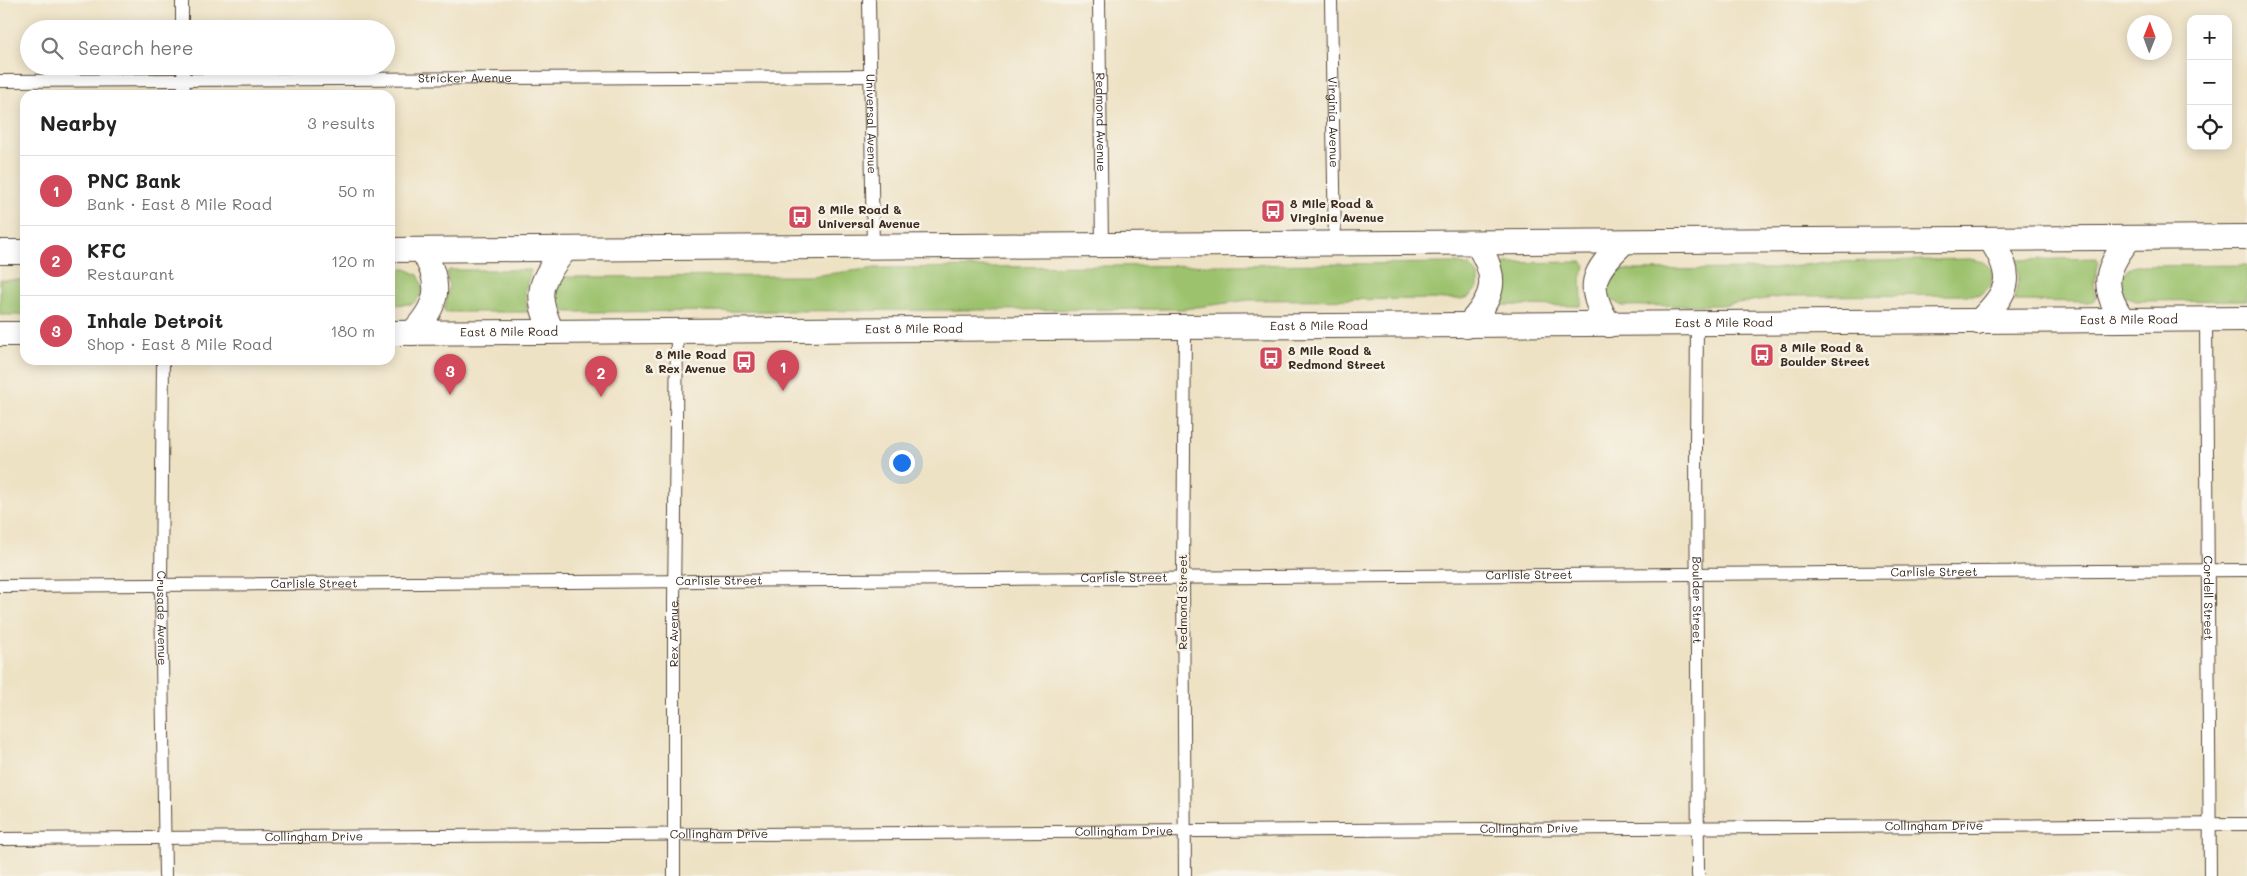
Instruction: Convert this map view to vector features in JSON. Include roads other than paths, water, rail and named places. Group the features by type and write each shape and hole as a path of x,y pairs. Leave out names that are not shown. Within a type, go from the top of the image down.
{"highway":[{"path":"395,250 1477,244 2247,237"},
{"path":"2123,320 2110,298 2108,280 2118,253 2130,238"},
{"path":"1978,322 2002,296 2006,278 2004,263 1991,240"},
{"path":"1609,325 1598,304 1594,283 1603,262 1622,242"},
{"path":"1467,326 1482,311 1491,291 1490,267 1477,244"},
{"path":"552,331 542,309 540,291 547,272 566,249"},
{"path":"401,333 430,311 436,290 434,274 422,250"},
{"path":"0,252 20,252"},
{"name":"East 8 Mile Road","path":"401,333 2247,320"},
{"path":"0,334 20,334"}],"street":[{"path":"182,0 182,20"},
{"name":"Universal Avenue","path":"869,0 873,248"},
{"name":"Redmond Avenue","path":"1098,0 1102,246"},
{"name":"Virginia Avenue","path":"1331,0 1335,244"},
{"path":"183,75 184,90"},
{"name":"Stricker Avenue","path":"0,81 870,76"},
{"name":"Cordell Street","path":"2206,320 2210,876"},
{"name":"Boulder Street","path":"1697,325 1698,876"},
{"name":"Redmond Street","path":"1184,876 1182,577 1185,328"},
{"name":"Rex Avenue","path":"674,876 674,581 677,331"},
{"name":"Crusade Avenue","path":"163,365 161,585 165,876"},
{"name":"Carlisle Street","path":"0,586 2247,570"},
{"name":"Collingham Drive","path":"0,839 2247,824"}],"place":[{"name":"8 Mile Road & Virginia Avenue","path":"1273,211"},
{"name":"8 Mile Road & Universal Avenue","path":"800,217"},
{"name":"8 Mile Road & Boulder Street","path":"1762,355"},
{"name":"8 Mile Road & Redmond Street","path":"1271,358"},
{"name":"8 Mile Road & Rex Avenue","path":"744,362"},
{"name":"PNC Bank","path":"783,391"},
{"name":"Inhale Detroit","path":"450,395"},
{"name":"KFC","path":"601,397"}]}
